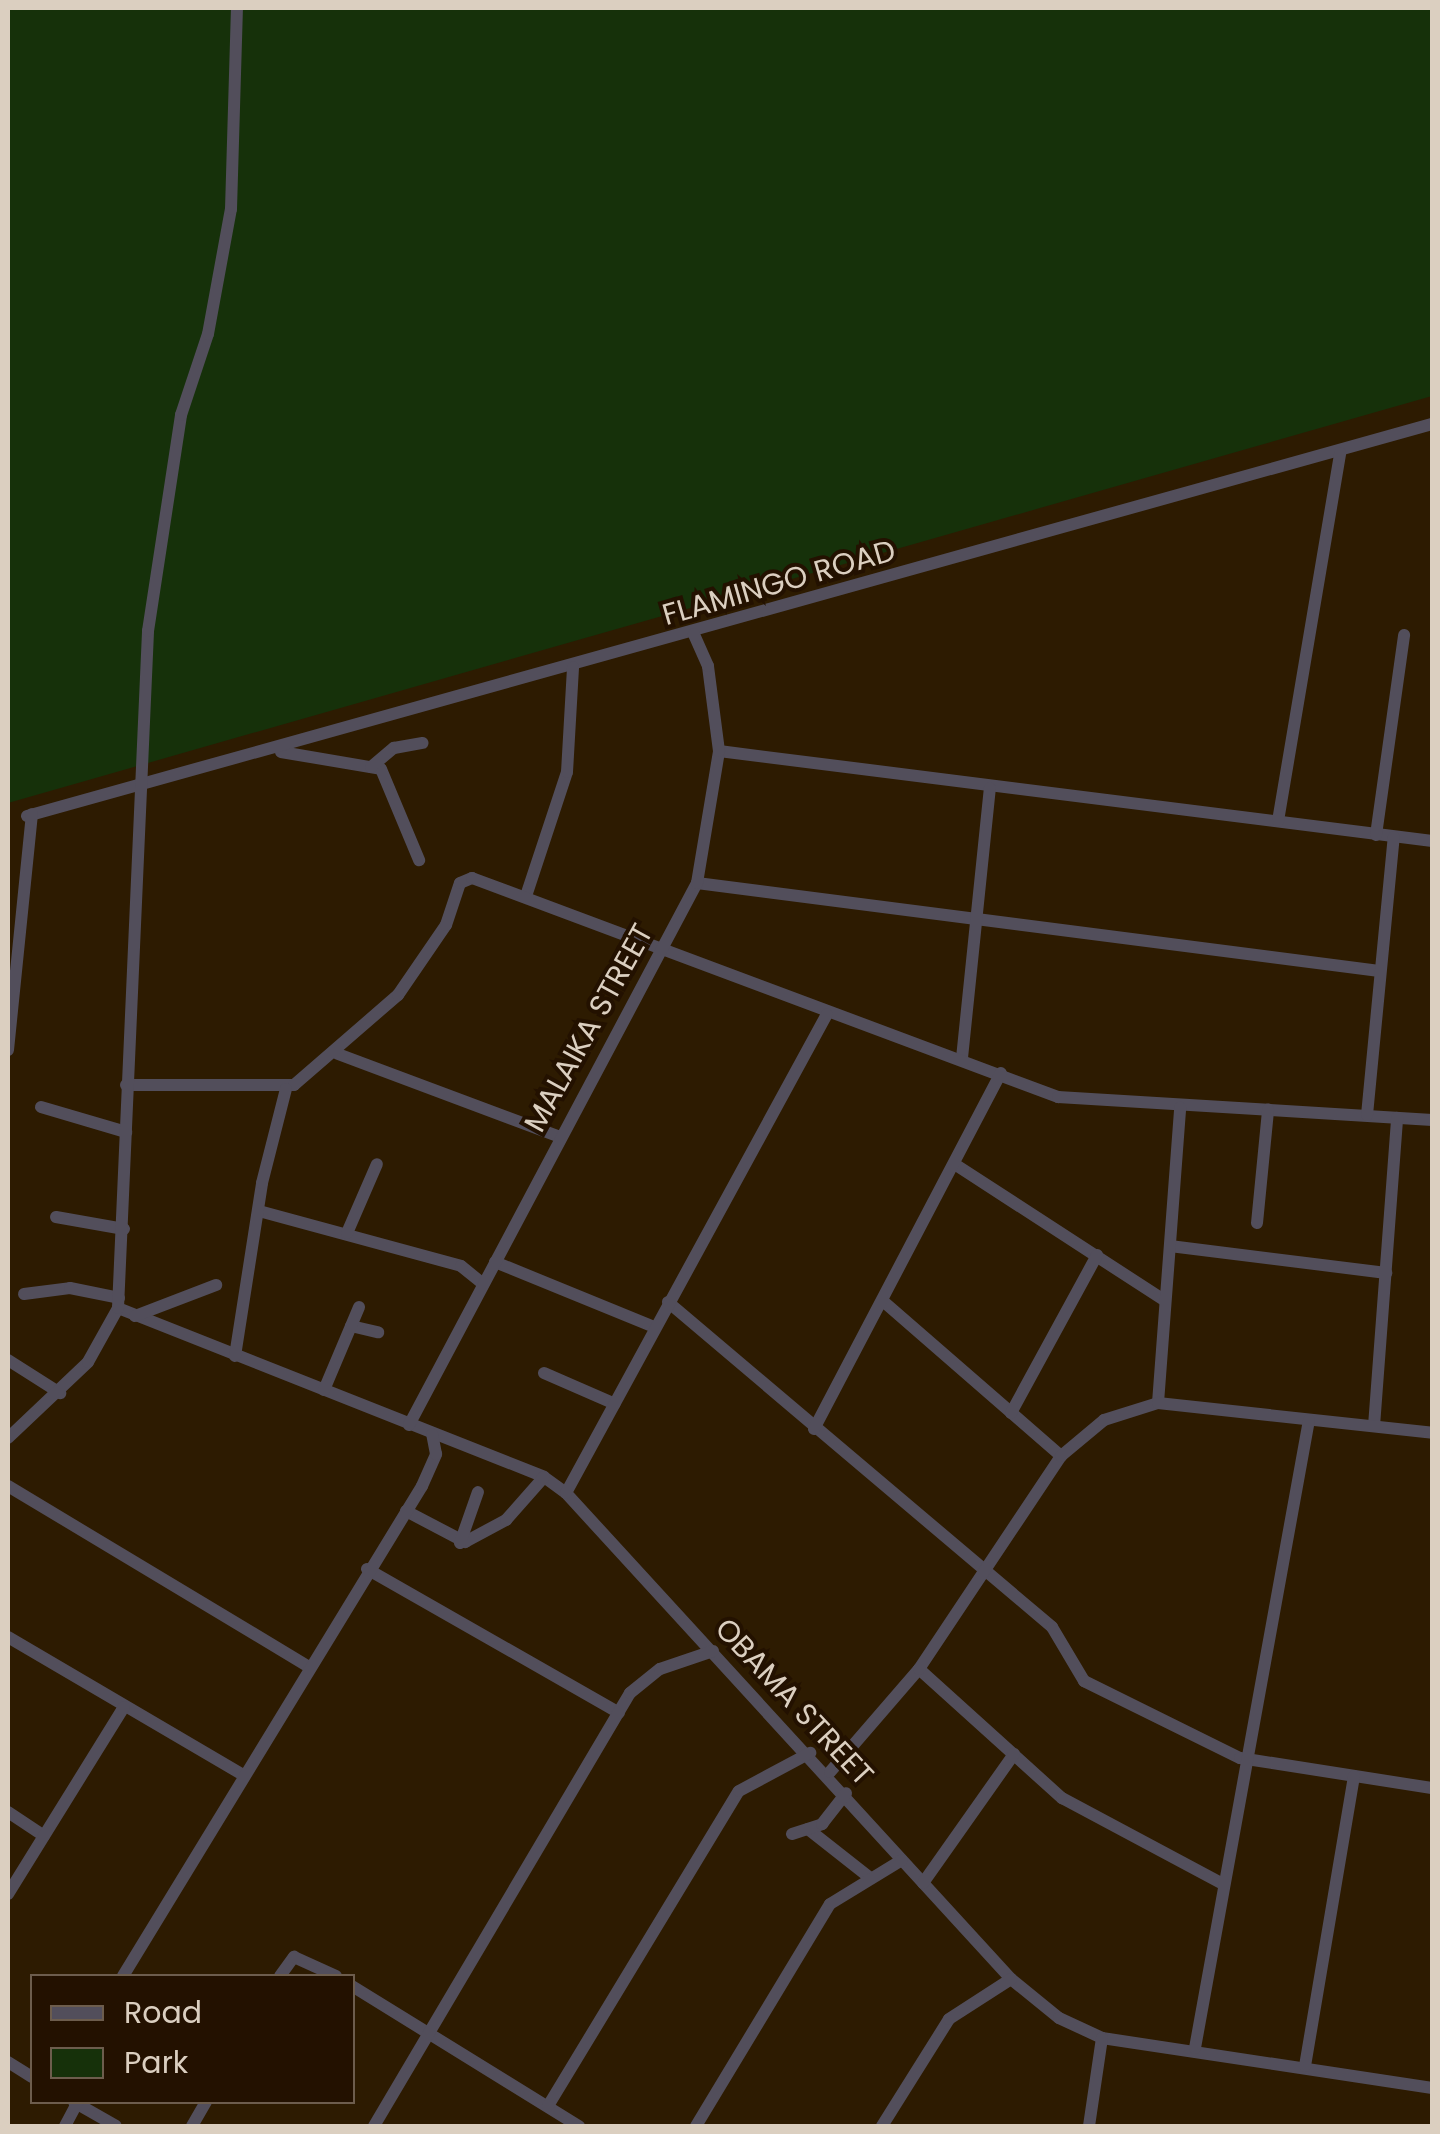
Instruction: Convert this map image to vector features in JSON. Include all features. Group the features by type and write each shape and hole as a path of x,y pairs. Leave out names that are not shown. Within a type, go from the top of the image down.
{"street":[{"path":"8,1438 60,1393 88,1362 119,1303 139,787 169,482 191,372 208,334 236,172 236,8"},
{"name":"FLAMINGO ROAD","path":"8,1050 29,815 278,751 1432,424"},
{"path":"1278,822 1340,452"},
{"name":"MALAIKA STREET","path":"409,1425 557,1136 664,948 696,883 719,751 708,666 694,634"},
{"path":"1376,835 1404,635"},
{"path":"528,893 566,772 573,667"},
{"path":"371,767 394,748 423,743"},
{"path":"278,751 371,767 388,775 419,860"},
{"path":"719,751 1432,841"},
{"path":"962,1058 990,788"},
{"path":"1367,1116 1394,838"},
{"path":"126,1085 286,1089 338,1054 428,956 460,883 472,878 528,893 826,1014 962,1058 1058,1096 1180,1108 1432,1120"},
{"path":"696,883 1380,971"},
{"path":"566,1493 826,1014"},
{"path":"338,1054 557,1136"},
{"path":"814,1429 1001,1073"},
{"path":"235,1356 259,1212 286,1089"},
{"path":"40,1107 126,1132"},
{"path":"1158,1404 1180,1108"},
{"path":"1257,1223 1268,1110"},
{"path":"1374,1426 1397,1118"},
{"path":"347,1233 378,1164"},
{"path":"956,1165 1164,1300"},
{"path":"259,1212 347,1233 473,1271 493,1265 654,1326"},
{"path":"56,1217 124,1229"},
{"path":"1170,1246 1386,1273"},
{"path":"1011,1412 1097,1256"},
{"path":"473,1271 483,1284"},
{"path":"135,1316 216,1285"},
{"name":"OBAMA STREET","path":"24,1294 70,1288 119,1303 135,1316 544,1477 566,1493 830,1772 902,1860 1011,1978 1059,2018 1102,2038 1194,2048 1432,2088"},
{"path":"668,1302 1052,1627 1084,1681 1248,1760 1432,1788"},
{"path":"884,1302 1061,1456"},
{"path":"324,1390 359,1307"},
{"path":"351,1326 378,1332"},
{"path":"8,1360 60,1393"},
{"path":"544,1373 615,1404"},
{"path":"830,1772 919,1668 1061,1456 1104,1420 1158,1404 1432,1433"},
{"path":"1194,2048 1309,1420"},
{"path":"432,1434 436,1454"},
{"path":"124,1974 406,1511 436,1454 454,1442"},
{"path":"460,1543 506,1520 544,1477"},
{"path":"8,1486 309,1668"},
{"path":"460,1543 478,1492"},
{"path":"406,1511 460,1543"},
{"path":"368,1570 619,1713"},
{"path":"8,1637 243,1775"},
{"path":"374,2126 642,1680 713,1651"},
{"path":"919,1668 1062,1798 1224,1884"},
{"path":"8,1894 124,1708"},
{"path":"548,2106 739,1791 810,1753"},
{"path":"923,1883 1014,1754"},
{"path":"1305,2066 1354,1776"},
{"path":"792,1834 829,1818 846,1793"},
{"path":"8,1812 44,1836"},
{"path":"808,1828 869,1877"},
{"path":"696,2126 830,1904 902,1860"},
{"path":"281,1974 294,1957 332,1974"},
{"path":"882,2126 949,2018 1011,1978"},
{"path":"355,1988 579,2126"},
{"path":"1090,2126 1102,2038"},
{"path":"8,2062 30,2076"},
{"path":"78,2104 116,2126"},
{"path":"192,2126 205,2104"}],"green space":[{"path":"8,8 1432,8 1432,396 8,803"}]}
